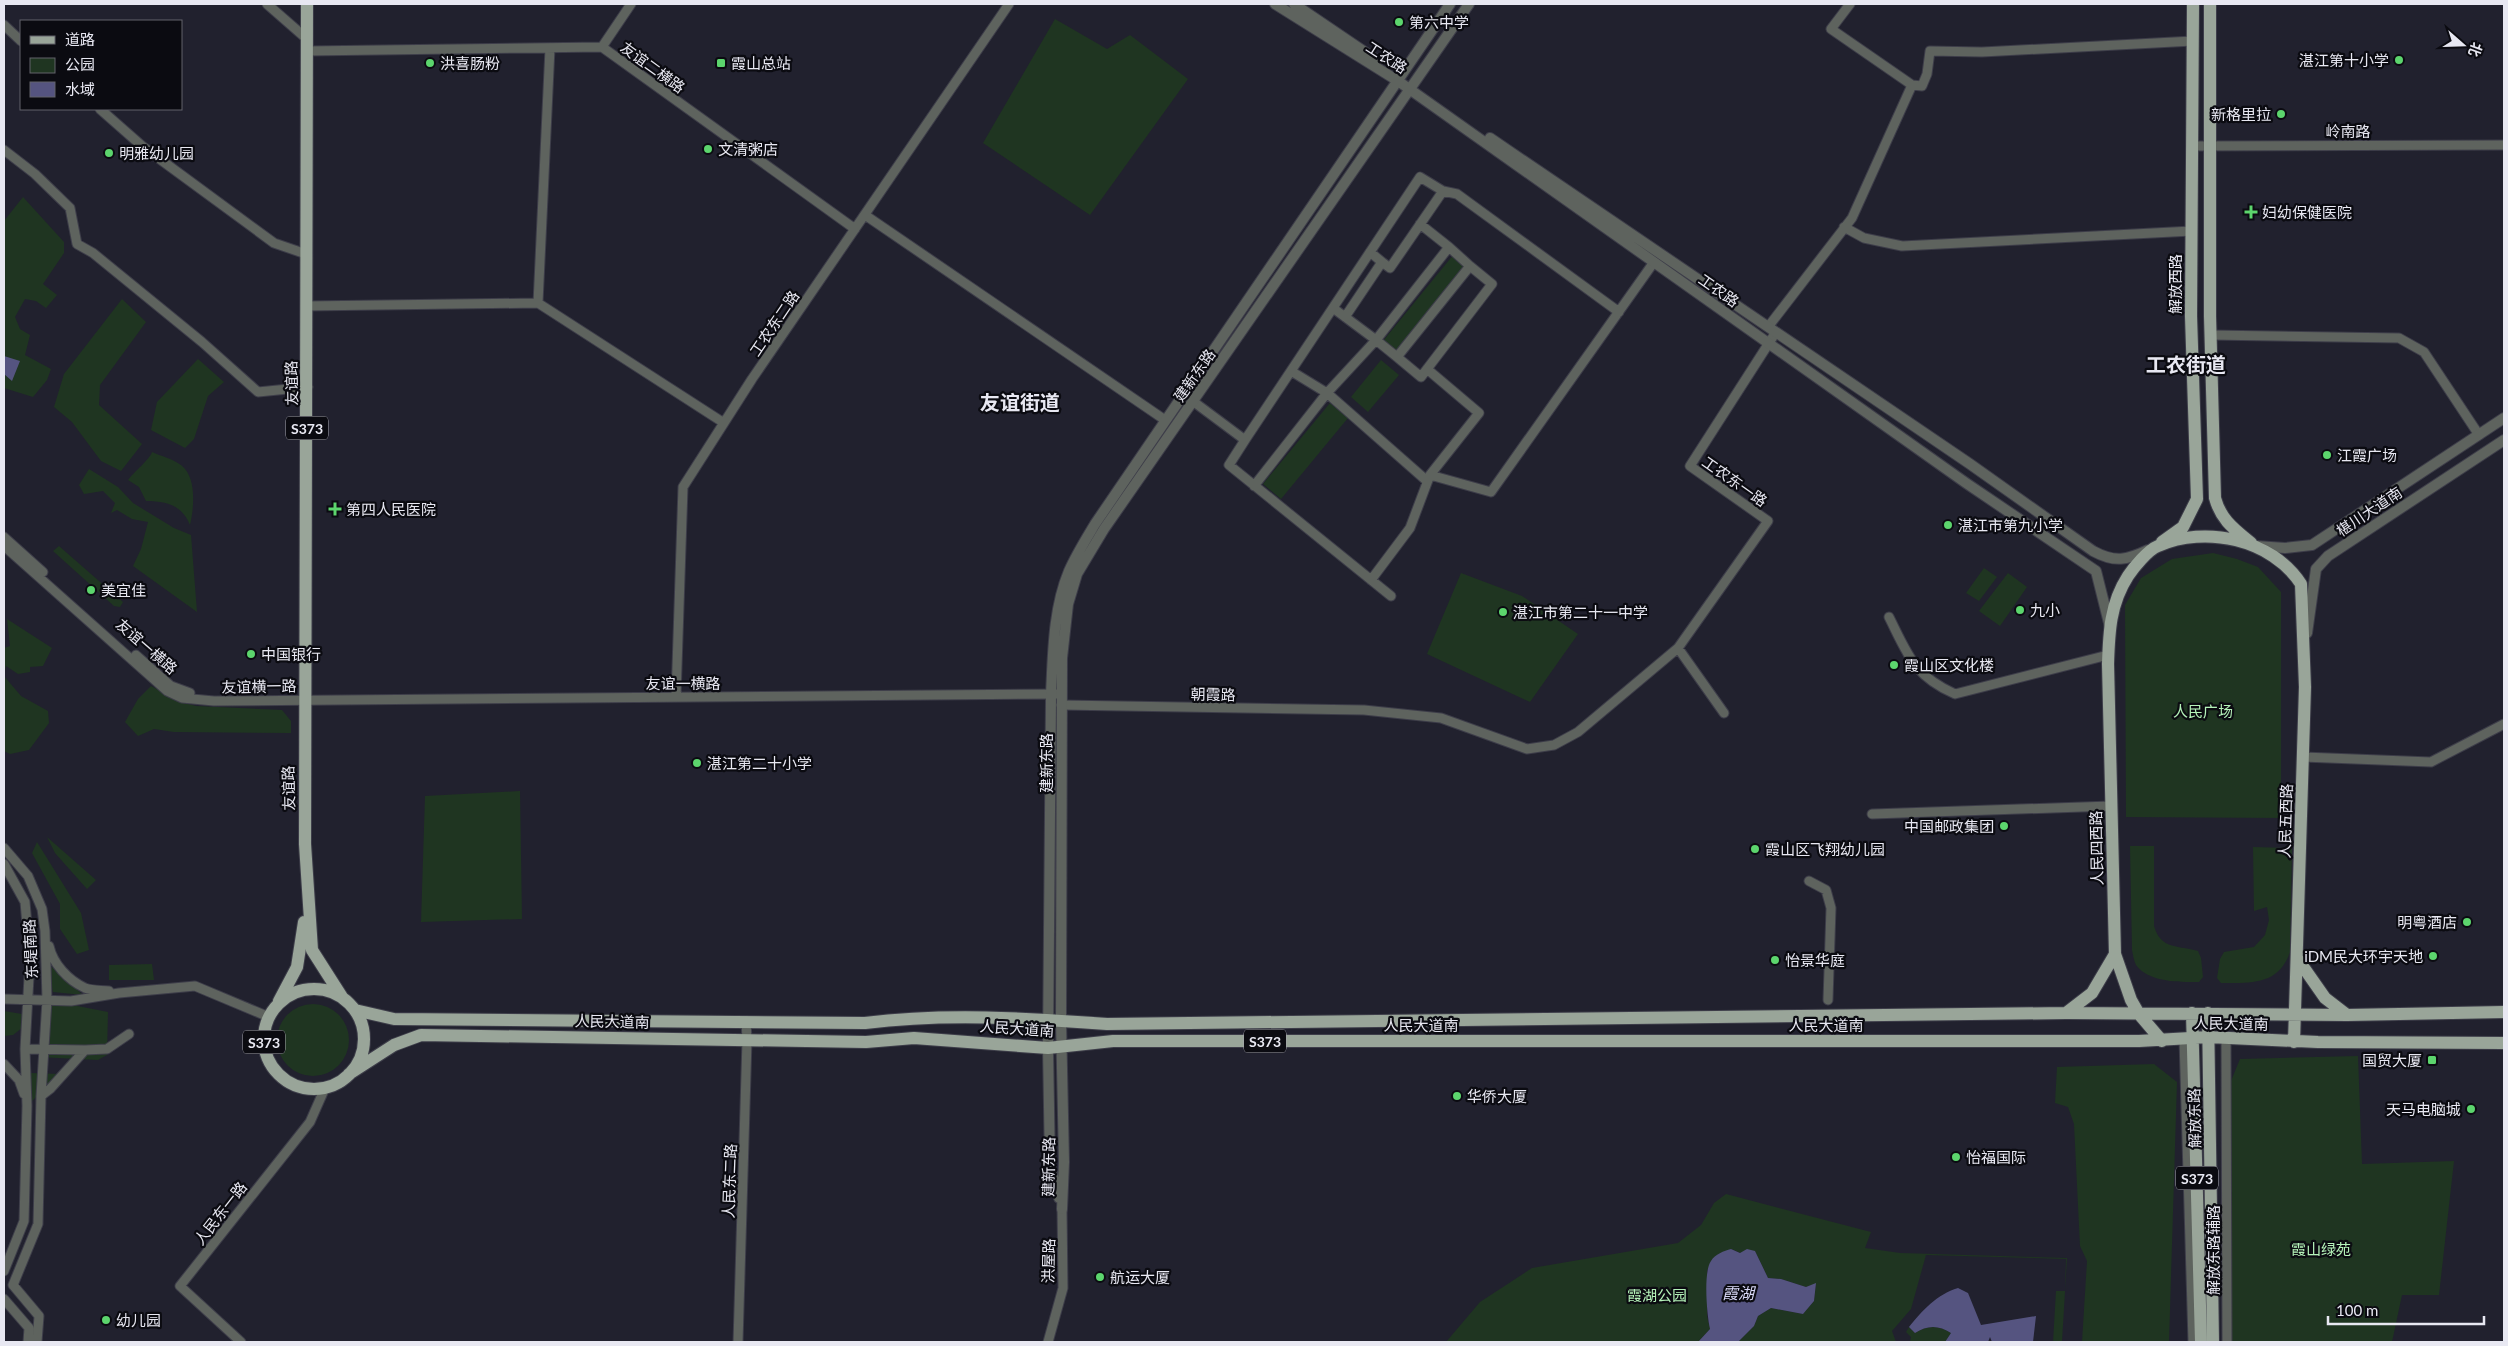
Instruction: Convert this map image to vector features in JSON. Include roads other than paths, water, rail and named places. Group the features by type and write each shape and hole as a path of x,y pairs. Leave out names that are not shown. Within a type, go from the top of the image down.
{"main road":[{"name":"友谊路","path":"272,1012 298,967 305,919 304,696 308,387 306,306 307,4"},
{"name":"解放西路","path":"2110,627 2115,600 2129,574 2156,547 2183,527 2197,499 2191,316 2193,4"},
{"path":"2210,4 2210,335 2215,498 2218,510 2225,522 2255,546"},
{"path":"2156,547 2193,536 2211,535 2255,546"},
{"name":"人民五西路","path":"2255,546 2292,570 2301,584 2303,602 2305,687 2294,1042"},
{"name":"人民四西路","path":"2110,627 2108,655 2115,954 2131,1000 2139,1014 2162,1041"},
{"name":"友谊路","path":"306,852 312,950 342,997"},
{"path":"2066,1013 2092,993 2115,954"},
{"path":"2297,958 2325,998 2347,1015"},
{"name":"S373","path":"314,989 329,991 342,997 355,1010 361,1022 364,1036 362,1050 357,1063 349,1074 338,1083 325,1088 309,1089 294,1085 280,1076 270,1064 264,1049 264,1032 272,1012 286,997 300,991 314,989"},
{"name":"人民大道南","path":"355,1010 394,1020 866,1023 896,1019 1054,1020 1106,1024 2066,1013 2347,1015 2504,1012"},
{"name":"解放东路","path":"2192,1013 2189,1038 2201,1342"},
{"name":"解放东路","path":"2208,1013 2214,1342"},
{"name":"人民大道南","path":"349,1074 394,1045 422,1035 866,1042 914,1038 1048,1048 1113,1041 2162,1041 2208,1037 2294,1042 2504,1044"}],"street":[{"path":"268,4 307,45"},
{"path":"602,47 631,4"},
{"name":"工农东二路","path":"676,697 683,487 855,229 1010,4"},
{"name":"工农路","path":"1275,4 1397,82"},
{"name":"工农路","path":"1294,4 1408,90 1966,483 2096,571 2110,627"},
{"name":"建新东路","path":"1062,1209 1064,1162 1062,1047 1054,1020 1056,695 1053,658 1060,599 1070,570 1095,524 1450,4"},
{"name":"建新东路","path":"1062,1209 1050,1166 1048,1048 1054,1020 1061,705 1056,695 1068,604 1077,574 1104,529 1469,4"},
{"path":"1850,4 1831,30 1912,85 1922,86 1927,74 1930,51 1982,52 2193,41"},
{"path":"4,26 20,40"},
{"name":"友谊二横路","path":"307,45 602,47 855,229"},
{"path":"538,303 550,48"},
{"name":"工农东一路","path":"1678,648 1768,521 1690,466 1768,343 1772,330 1852,218 1912,85"},
{"name":"工农路","path":"1408,90 1772,330 2104,558 2128,560 2156,547"},
{"path":"101,110 142,146 274,243 306,254"},
{"name":"岭南路","path":"2192,146 2504,145"},
{"path":"4,150 35,174 70,208 77,244 93,253 188,330 258,392 308,387"},
{"path":"1391,596 1229,465 1420,177 1443,191 1457,194 1528,248 1619,312"},
{"path":"1370,252 1390,268 1443,191"},
{"path":"865,215 1165,420"},
{"path":"1333,308 1421,377 1492,284 1420,224"},
{"path":"1844,228 1864,238 1902,246 2192,231"},
{"path":"1254,486 1327,393 1376,340 1449,247"},
{"path":"1345,317 1382,262"},
{"path":"1291,372 1327,393 1429,478 1491,492 1654,262"},
{"path":"1397,357 1470,266"},
{"path":"306,306 538,303 724,423"},
{"path":"2210,335 2399,338 2424,352 2479,435"},
{"path":"1371,580 1410,528 1429,478 1479,413 1427,369"},
{"path":"1194,402 1245,440"},
{"name":"椹川大道南","path":"2255,546 2285,548 2312,544 2504,418"},
{"name":"椹川大道南","path":"2306,644 2316,569 2328,556 2504,440"},
{"name":"友谊一横路","path":"4,537 171,686 183,692 206,697 1056,695"},
{"name":"友谊一横路","path":"4,546 167,691 182,698 214,701"},
{"path":"1889,617 1912,662 1922,675 1936,686 1955,694 2108,655"},
{"path":"2305,687 2306,644"},
{"path":"1678,648 1724,713"},
{"name":"朝霞路","path":"1061,705 1364,710 1441,718 1527,749 1554,744 1578,732 1678,648"},
{"name":"友谊横一路","path":"214,701 304,696"},
{"path":"2303,757 2431,762 2504,724"},
{"path":"1872,814 2111,806"},
{"name":"东堤南路","path":"4,848 34,888 42,909 45,931 47,1000 41,1096 38,1224 13,1285 39,1316 38,1342"},
{"name":"东堤南路","path":"4,864 25,902 30,959 25,1049 27,1106 24,1221 5,1267"},
{"path":"1810,881 1826,890 1831,908 1828,1000"},
{"path":"45,931 52,960 65,974 86,988 120,993"},
{"path":"4,999 70,1001 120,993 195,986 272,1012"},
{"name":"人民东二路","path":"738,1342 746,1021"},
{"path":"25,1049 107,1049 128,1034"},
{"name":"解放东路辅路","path":"2189,1038 2193,1342"},
{"name":"解放东路辅路","path":"2226,1038 2227,1342"},
{"path":"41,1096 50,1090 85,1050"},
{"path":"4,1064 19,1080 27,1106"},
{"name":"人民东一路","path":"241,1342 180,1286 310,1122 325,1088"},
{"name":"洪屋路","path":"1048,1342 1063,1288 1062,1209"},
{"path":"4,1299 29,1328 28,1342"}],"water":[{"path":"4,356 20,361 12,381 4,374"},
{"name":"霞湖","path":"1731,1249 1740,1253 1747,1249 1755,1251 1768,1278 1781,1279 1806,1287 1816,1283 1814,1301 1803,1314 1771,1308 1758,1316 1754,1326 1738,1342 1698,1342 1710,1329 1706,1294 1707,1274 1711,1261 1715,1256"},
{"path":"1958,1288 1968,1293 1981,1325 2036,1316 2033,1342 1992,1342 1990,1337 1988,1342 1945,1342 1951,1333 1942,1328 1933,1327 1915,1333 1909,1327 1925,1309 1943,1294"}],"place":[{"name":"第六中学","path":"1399,22"},
{"name":"湛江第十小学","path":"2399,60"},
{"name":"洪喜肠粉","path":"430,63"},
{"name":"霞山总站","path":"721,63"},
{"name":"新格里拉","path":"2281,114"},
{"name":"文清粥店","path":"708,149"},
{"name":"明雅幼儿园","path":"109,153"},
{"name":"妇幼保健医院","path":"2251,212"},
{"name":"江霞广场","path":"2327,455"},
{"name":"第四人民医院","path":"335,509"},
{"name":"湛江市第九小学","path":"1948,525"},
{"name":"美宜佳","path":"91,590"},
{"name":"九小","path":"2020,610"},
{"name":"湛江市第二十一中学","path":"1503,612"},
{"name":"中国银行","path":"251,654"},
{"name":"霞山区文化楼","path":"1894,665"},
{"name":"湛江第二十小学","path":"697,763"},
{"name":"中国邮政集团","path":"2004,826"},
{"name":"霞山区飞翔幼儿园","path":"1755,849"},
{"name":"明粤酒店","path":"2467,922"},
{"name":"iDM民大环宇天地","path":"2433,956"},
{"name":"怡景华庭","path":"1775,960"},
{"name":"国贸大厦","path":"2432,1060"},
{"name":"华侨大厦","path":"1457,1096"},
{"name":"天马电脑城","path":"2471,1109"},
{"name":"怡福国际","path":"1956,1157"},
{"name":"航运大厦","path":"1100,1277"},
{"name":"幼儿园","path":"106,1320"}],"district":[{"name":"工农街道","path":"2186,364"},
{"name":"友谊街道","path":"1020,402"}],"park label":[{"name":"人民广场","path":"2203,711"},
{"name":"霞山绿苑","path":"2321,1249"},
{"name":"霞湖公园","path":"1657,1295"}]}
